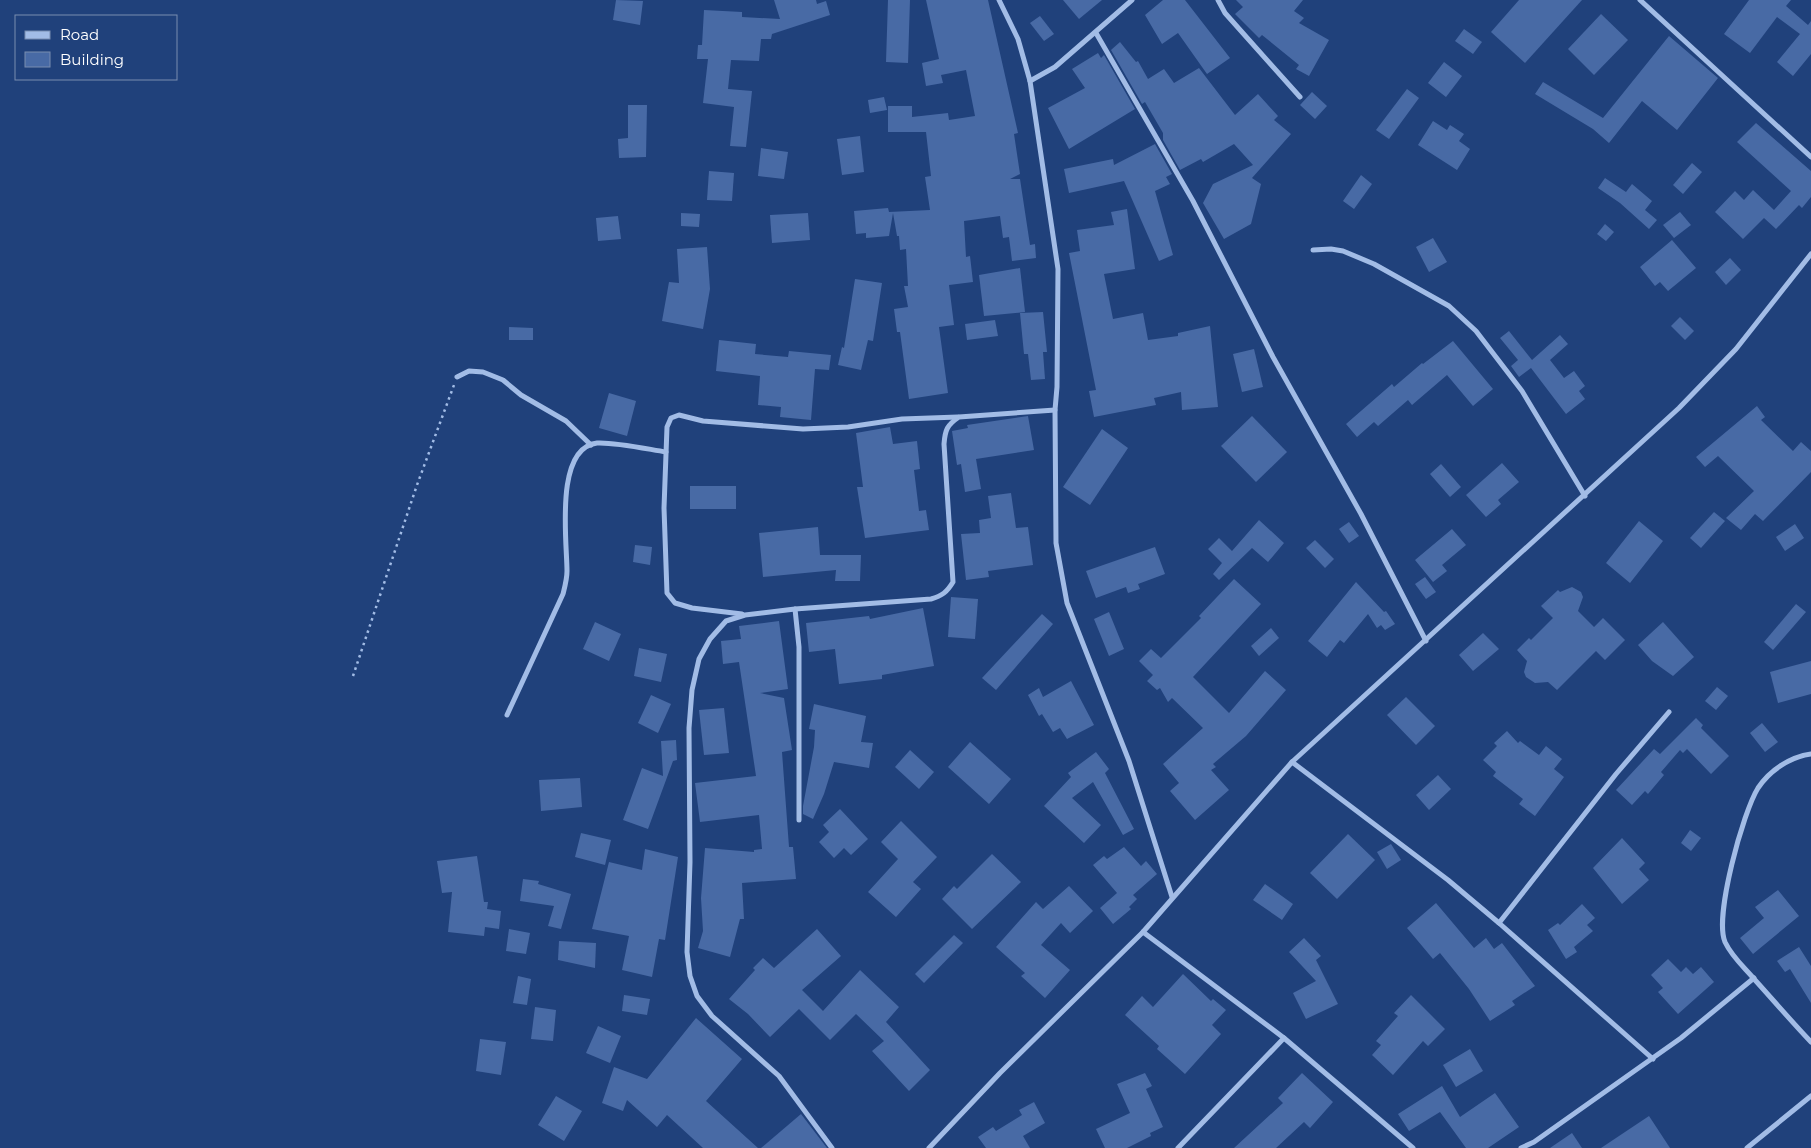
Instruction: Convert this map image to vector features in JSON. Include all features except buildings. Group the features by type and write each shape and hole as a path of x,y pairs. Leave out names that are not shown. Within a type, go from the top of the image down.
{"street":[{"path":"998,0 1018,39 1030,81 1058,269 1058,387 1055,410 1056,543 1067,603 1129,761 1172,897"},
{"path":"1030,81 1055,66 1096,33 1132,0"},
{"path":"1218,0 1225,13 1300,97"},
{"path":"1640,0 1811,157"},
{"path":"1096,33 1193,201 1273,357 1361,514 1426,641"},
{"path":"1313,250 1331,249 1343,251 1374,264 1449,306 1476,331 1522,391 1585,496"},
{"path":"929,1148 1000,1073 1143,932 1292,762 1679,408 1736,349 1811,254"},
{"path":"457,377 469,371 483,372 503,380 521,395 566,420 591,446"},
{"path":"959,417 949,423 944,430 953,582 949,590 941,596 931,599 795,608 745,614 692,608 675,603 667,593 664,508 667,427 671,418 679,414 703,421 802,429 848,427 902,420 1055,410"},
{"path":"507,716 563,594 567,573 565,514 568,483 575,459 584,448 597,443 666,452"},
{"path":"795,608 799,647 799,820"},
{"path":"745,614 726,622 710,639 699,659 692,690 689,728 690,862 687,952 690,976 697,996 712,1016 779,1076 832,1148"},
{"path":"1499,923 1616,774 1669,712"},
{"path":"1811,754 1782,764 1758,788 1744,824 1723,904 1721,921 1724,940 1734,957 1811,1042"},
{"path":"1292,762 1448,880 1653,1059"},
{"path":"1143,932 1284,1038 1413,1148"},
{"path":"1521,1148 1595,1101 1653,1059 1754,978"},
{"path":"1178,1148 1284,1038"},
{"path":"1747,1148 1811,1096"}],"path":[{"path":"353,676 417,485 457,377"}]}
